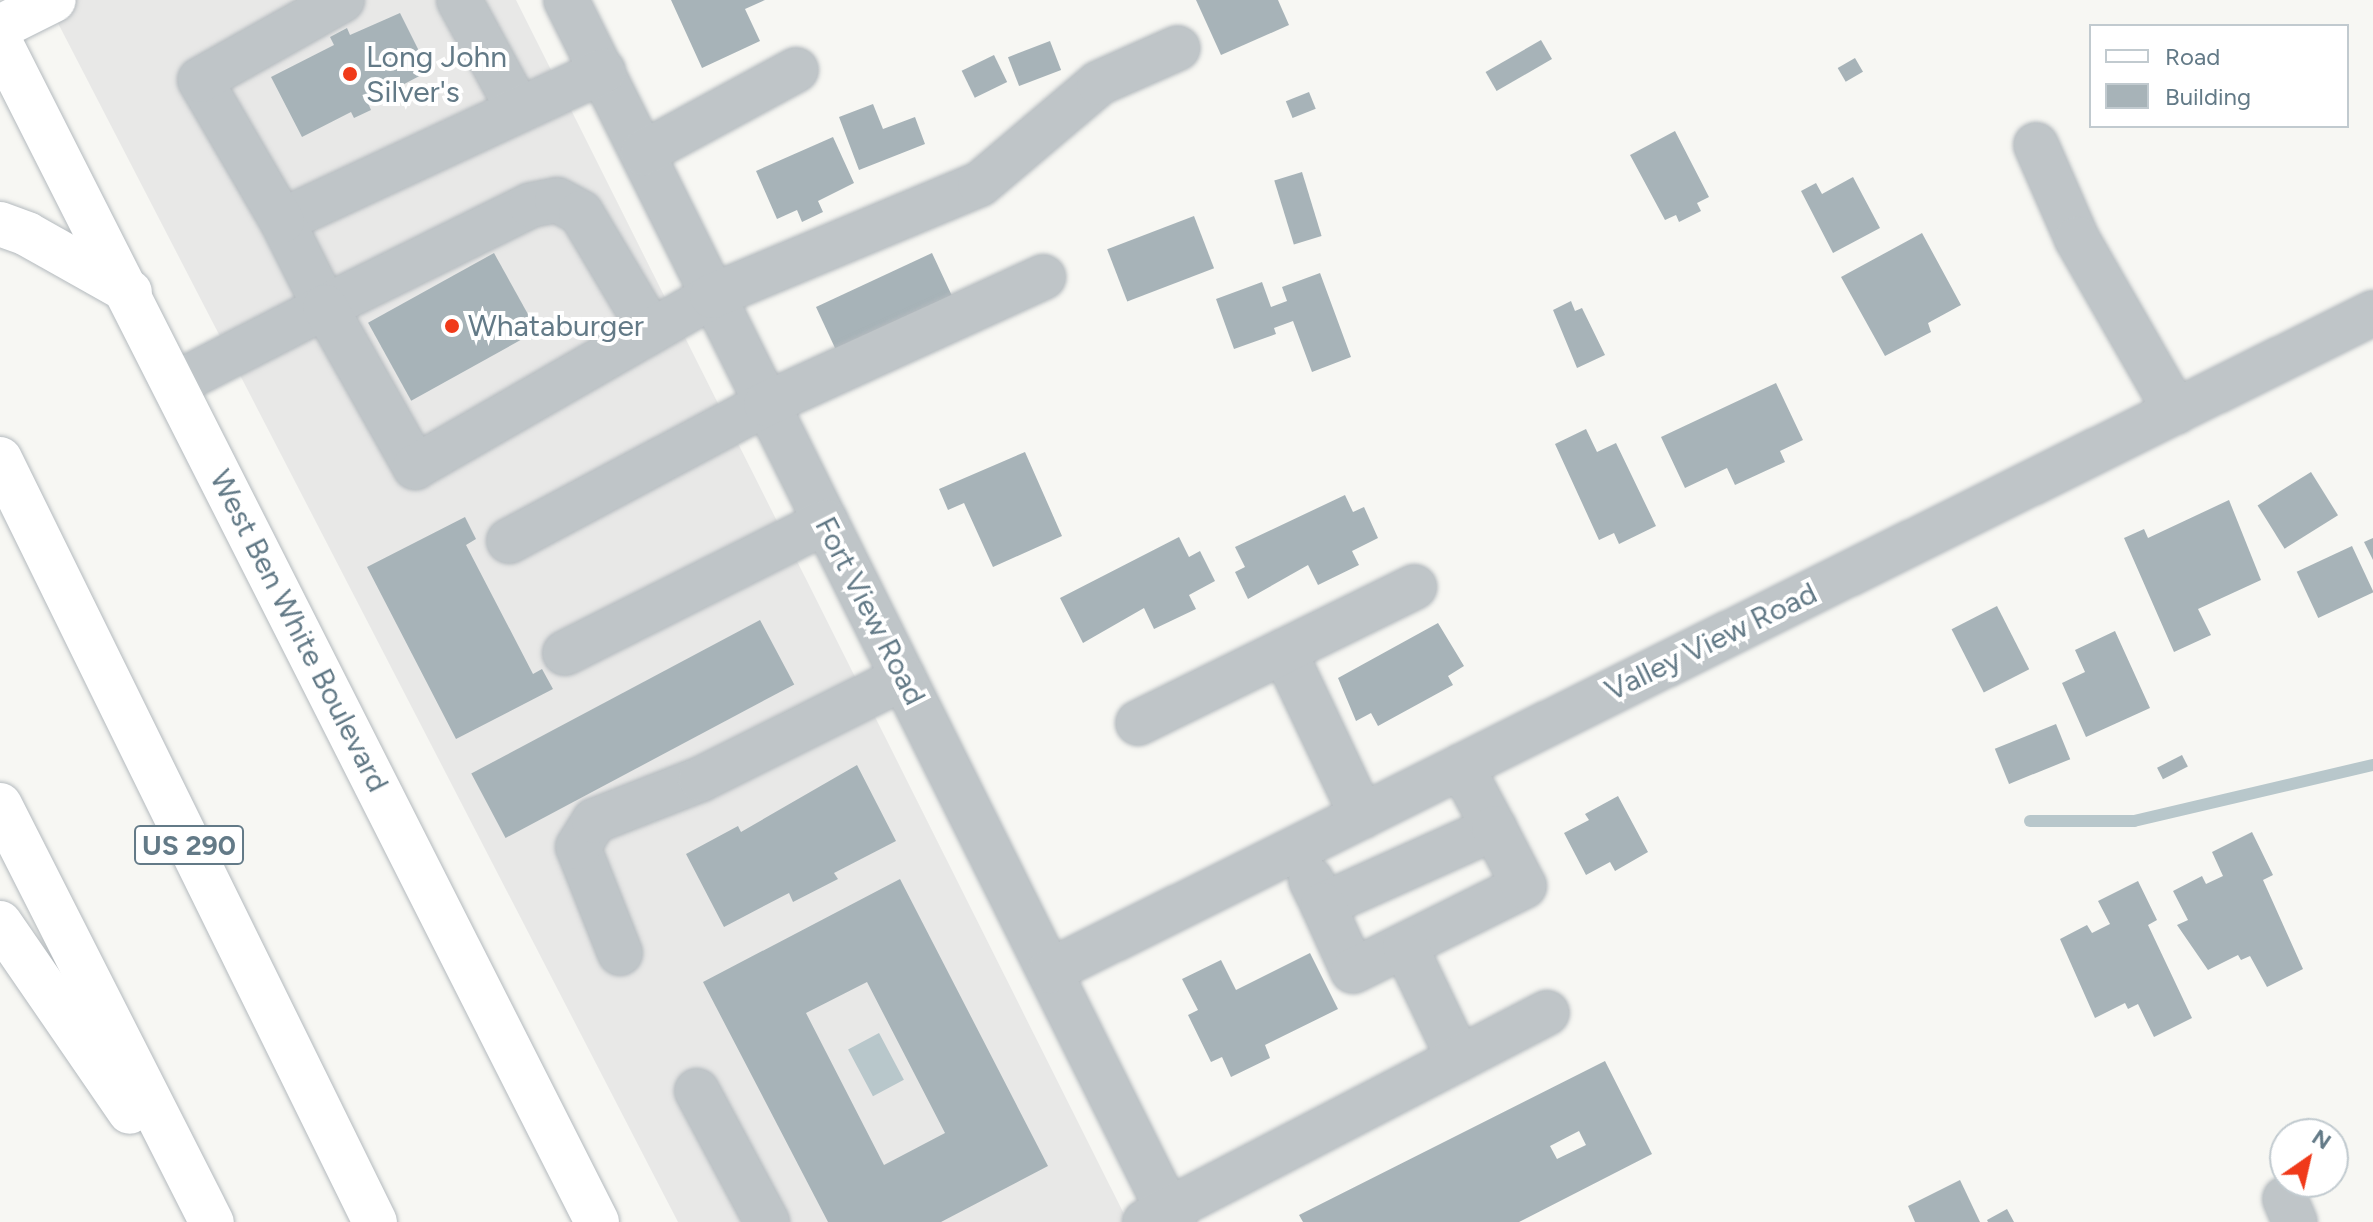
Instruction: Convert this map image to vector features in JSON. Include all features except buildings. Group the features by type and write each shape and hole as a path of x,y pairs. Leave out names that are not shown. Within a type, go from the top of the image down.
{"main road":[{"path":"0,27 54,0"},
{"name":"West Ben White Boulevard","path":"0,42 130,292 597,1222"},
{"path":"0,224 27,234 130,292"},
{"name":"US 290","path":"2,463 375,1222"},
{"path":"0,805 212,1222"},
{"path":"0,923 206,1222"}],"street":[{"path":"342,0 200,80 282,221 325,307 415,467 712,296 980,184 1099,83 1178,48"},
{"path":"459,0 517,107"},
{"name":"Fort View Road","path":"566,0 1050,971 1163,1218"},
{"path":"643,153 796,70"},
{"path":"282,221 517,107 603,71"},
{"path":"2036,145 2077,239 2176,412"},
{"path":"175,384 531,205 557,200 581,213 651,331"},
{"path":"509,541 766,404 1043,277"},
{"name":"Valley View Road","path":"1050,971 2373,313"},
{"path":"565,653 826,522"},
{"path":"1138,723 1414,587"},
{"path":"1284,651 1362,816"},
{"path":"620,953 578,847 594,821 701,779 903,678"},
{"path":"1296,849 1353,971 1405,946 1524,886 1461,766"},
{"path":"1323,905 1494,828"},
{"path":"1405,946 1459,1059"},
{"path":"1163,1218 1547,1013"},
{"path":"697,1091 767,1222"}],"shaded area":[{"path":"46,0 516,0 1128,1222 678,1222"},
{"path":"879,1033 904,1080 873,1096 848,1049"}],"waterway":[{"path":"2030,821 2134,821 2373,765"}],"place":[{"name":"Long John Silver's","path":"350,74"},
{"name":"Whataburger","path":"452,326"}]}
